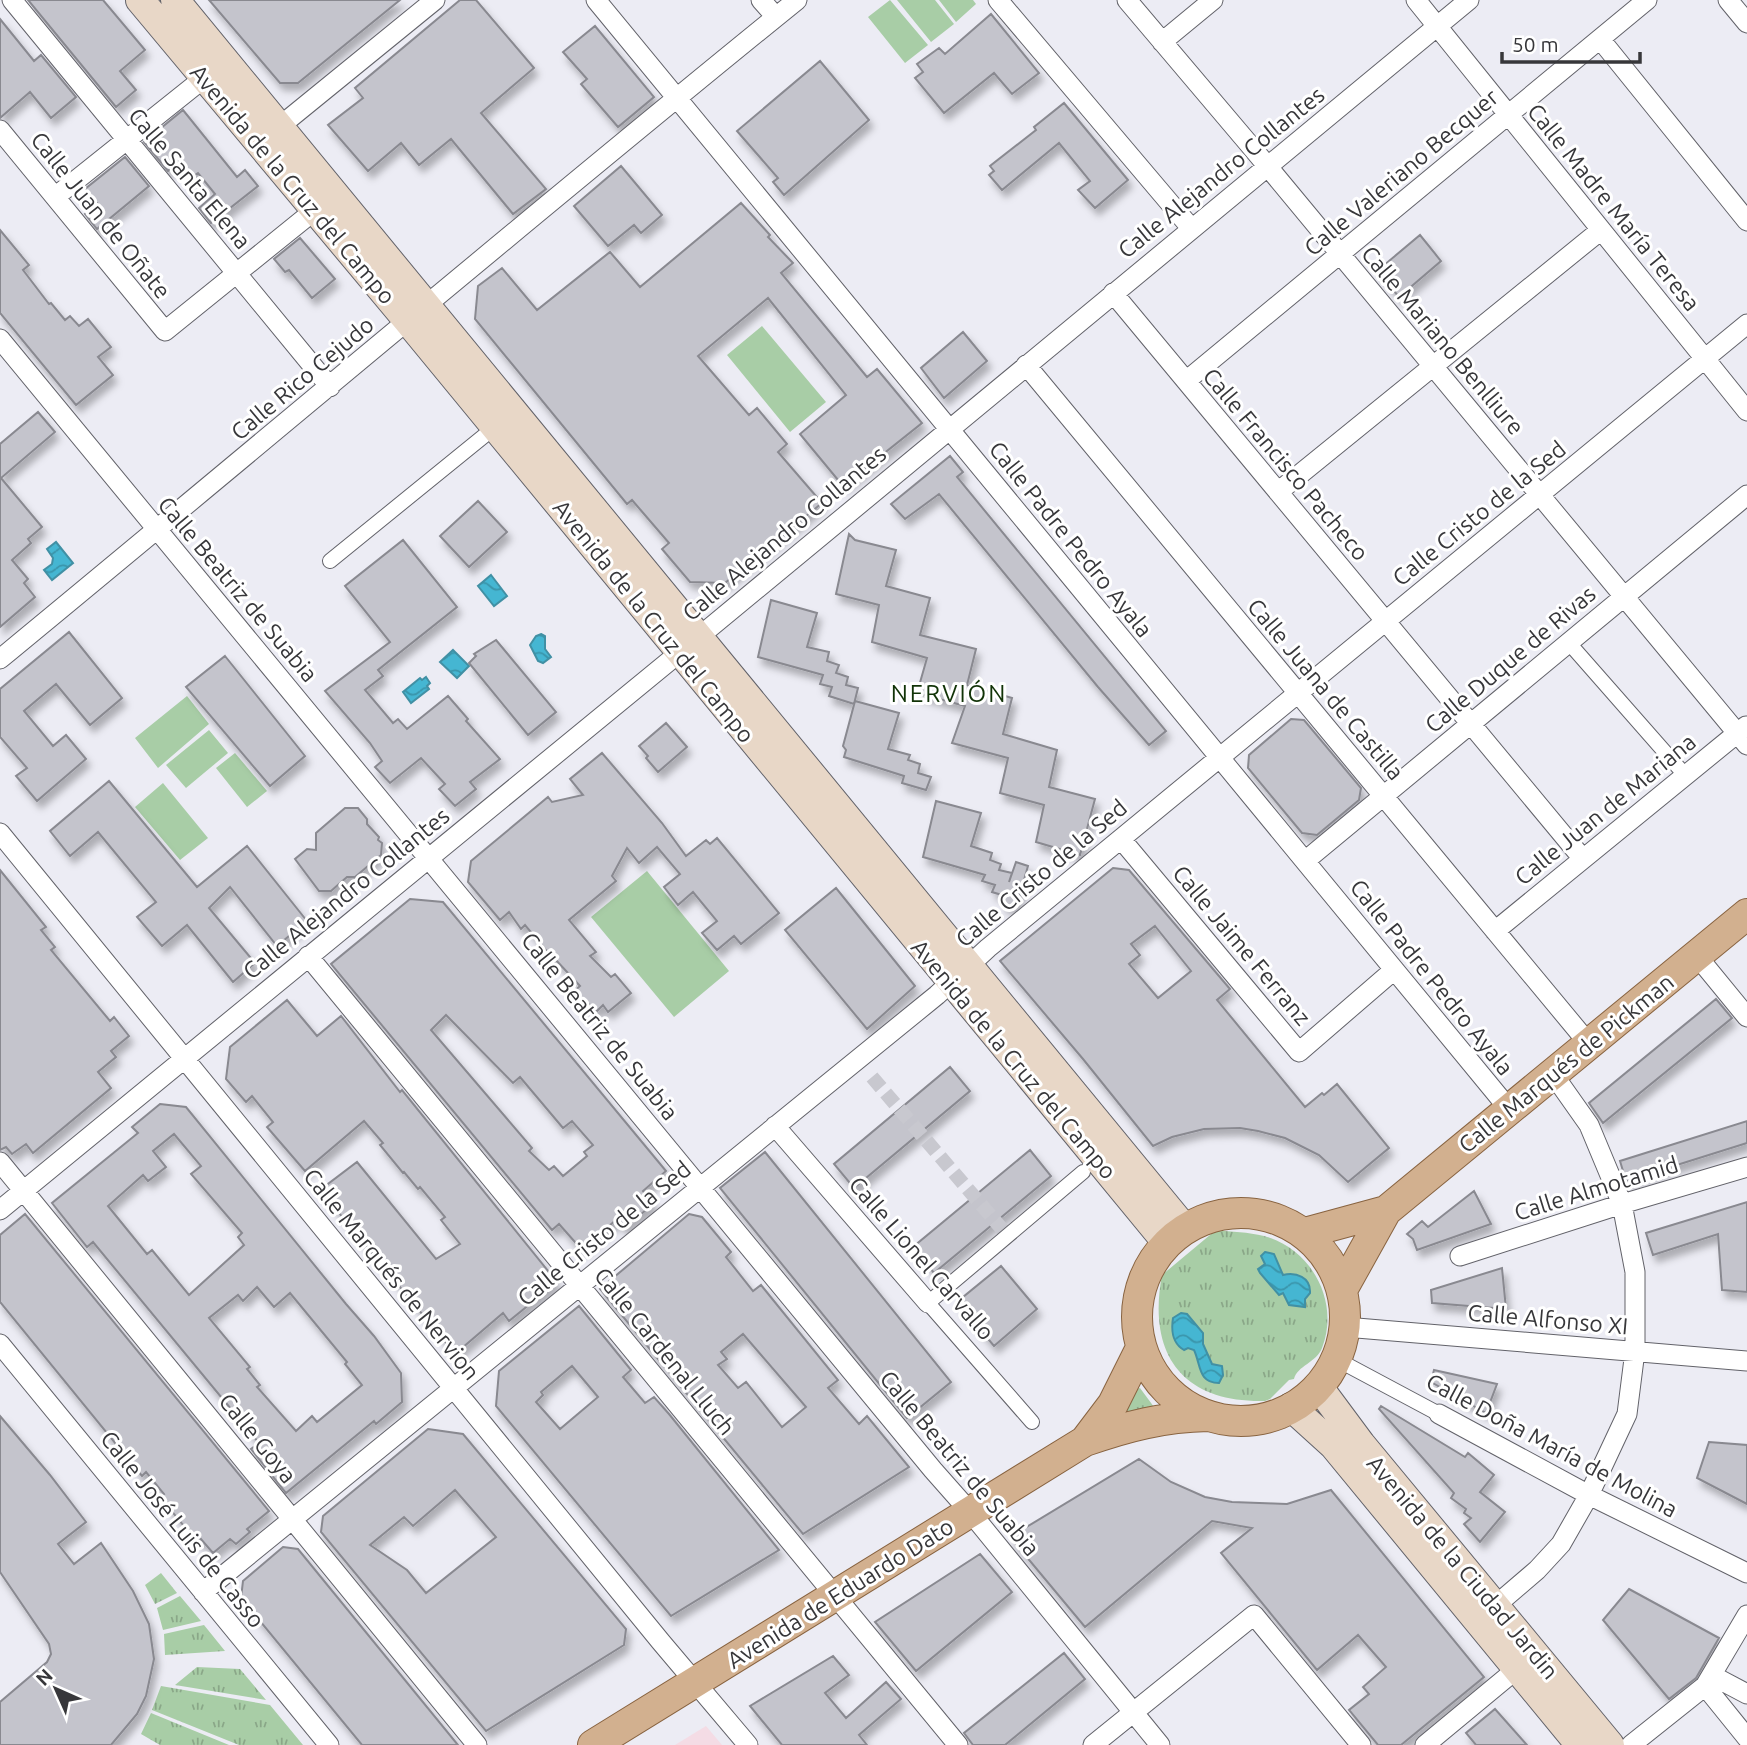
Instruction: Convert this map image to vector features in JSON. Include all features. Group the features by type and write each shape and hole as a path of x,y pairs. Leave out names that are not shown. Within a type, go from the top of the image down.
{"main road":[{"name":"Avenida de la Cruz del Campo","path":"140,0 315,210 417,313 1176,1236"},
{"name":"Avenida de la Cruz del Campo","path":"175,0 279,127 417,313 495,427 689,644"},
{"name":"Calle Marqués de Pickman","path":"1386,1211 1747,915"},
{"path":"1305,1233 1386,1211"},
{"path":"1342,1290 1386,1211"},
{"path":"1085,1441 1134,1424 1175,1416 1253,1420 1291,1407 1318,1386 1336,1359 1345,1327 1342,1290 1328,1258 1305,1233 1281,1220 1265,1215 1218,1214 1176,1236 1150,1265 1140,1290 1136,1315 1141,1348 1149,1366 1160,1383 1191,1408 1208,1416"},
{"path":"1085,1441 1113,1404 1141,1348"},
{"name":"Avenida de la Ciudad Jardin","path":"1318,1386 1358,1440 1610,1745"},
{"name":"Avenida de la Ciudad Jardin","path":"1291,1407 1334,1446 1580,1745"},
{"name":"Avenida de Eduardo Dato","path":"593,1745 1085,1441"}],"street":[{"name":"Calle Santa Elena","path":"12,0 330,387"},
{"path":"279,127 435,0"},
{"name":"Calle Padre Pedro Ayala","path":"596,0 1509,1110"},
{"path":"761,0 776,17"},
{"name":"Calle Rico Cejudo","path":"0,659 676,97 797,0"},
{"path":"998,0 1191,228"},
{"name":"Calle Mariano Benlliure","path":"1127,0 1624,596 1744,734"},
{"path":"1162,42 1213,0"},
{"name":"Calle Madre María Teresa","path":"1416,0 1747,411"},
{"name":"Calle Alejandro Collantes","path":"0,1210 1469,0"},
{"name":"Calle Valeriano Becquer","path":"1186,381 1647,0"},
{"path":"1728,0 1747,23"},
{"path":"1600,39 1747,221"},
{"path":"55,197 204,78"},
{"name":"Calle Juan de Oñate","path":"0,130 165,331 236,273"},
{"path":"236,273 315,210"},
{"path":"1278,492 1601,230"},
{"name":"Calle Francisco Pacheco","path":"1113,293 1583,859"},
{"name":"Calle Cristo de la Sed","path":"204,1592 775,1126 1747,324"},
{"name":"Calle Beatriz de Suabia","path":"0,339 1160,1745"},
{"name":"Calle Juana de Castilla","path":"1026,365 1589,1044"},
{"path":"330,561 495,427"},
{"name":"Calle Duque de Rivas","path":"1305,861 1747,495"},
{"path":"1569,643 1685,775"},
{"name":"Calle Juan de Mariana","path":"1495,931 1685,775 1744,734"},
{"name":"Calle Marqués de Nervion","path":"0,833 748,1745"},
{"name":"Calle Jaime Ferranz","path":"1121,839 1299,1052 1394,970"},
{"name":"Calle Cardenal Lluch","path":"308,956 958,1745"},
{"path":"1697,956 1747,1017"},
{"path":"1495,1606 1537,1570 1561,1544 1590,1495 1627,1414 1635,1351 1635,1272 1622,1204 1589,1125 1553,1074"},
{"name":"Calle Lionel Carvallo","path":"775,1126 1032,1423"},
{"name":"Calle Goya","path":"0,1162 477,1745"},
{"name":"Calle Almotamid","path":"1460,1256 1747,1167"},
{"path":"928,1303 1083,1172"},
{"name":"Calle Alfonso XI","path":"1345,1327 1747,1361"},
{"name":"Calle José Luis de Casso","path":"0,1344 329,1745"},
{"name":"Calle Doña María de Molina","path":"1336,1359 1590,1495 1747,1573"},
{"path":"1093,1745 1254,1615 1361,1745"},
{"path":"1632,1745 1709,1681 1747,1615"},
{"path":"1425,1745 1518,1668"},
{"path":"1709,1681 1747,1694"},
{"path":"1709,1681 1747,1738"}],"shaded area":[{"path":"706,1726 722,1745 675,1745"}],"green space":[{"path":"890,0 928,45 905,63 868,17"},
{"path":"897,0 935,0 954,24 931,42"},
{"path":"939,0 973,0 976,4 956,22"},
{"path":"762,326 826,402 790,432 727,355"},
{"path":"187,696 209,724 158,768 135,738"},
{"path":"209,730 228,753 186,788 166,765"},
{"path":"235,753 267,791 247,807 216,768"},
{"path":"163,783 208,838 180,860 135,807"},
{"path":"647,871 729,971 674,1017 591,917"},
{"path":"1216,1230 1264,1236 1281,1243 1308,1265 1324,1296 1327,1331 1322,1348 1294,1379 1289,1380 1265,1401 1236,1399 1212,1393 1192,1383 1177,1368 1166,1350 1160,1328 1162,1275"},
{"path":"1140,1388 1154,1407 1115,1419 1137,1389"},
{"path":"161,1573 177,1593 155,1604 145,1585"},
{"path":"180,1596 201,1621 163,1630 157,1608"},
{"path":"204,1625 225,1651 165,1655 164,1634"},
{"path":"197,1667 240,1669 266,1700 175,1685"},
{"path":"161,1686 270,1705 303,1745 239,1745 152,1710"},
{"path":"151,1713 229,1745 160,1745 141,1734"}],"water":[{"path":"56,542 73,563 52,580 44,570 52,564 53,558 47,549"},
{"path":"491,575 507,596 494,606 478,586"},
{"path":"536,636 545,636 545,649 551,657 543,663 538,661 530,645"},
{"path":"453,650 469,666 457,678 440,662"},
{"path":"426,677 430,683 427,686 429,689 411,703 403,692 420,678 422,680"},
{"path":"1265,1252 1274,1254 1283,1275 1298,1275 1308,1283 1310,1293 1305,1299 1305,1307 1289,1305 1283,1293 1279,1295 1260,1273 1258,1269 1265,1264 1261,1256"},
{"path":"1181,1313 1187,1314 1203,1333 1203,1344 1212,1364 1222,1366 1223,1375 1219,1383 1207,1380 1201,1372 1194,1350 1184,1350 1175,1340 1172,1332 1173,1318"}],"building":[{"path":"28,0 103,0 145,50 120,71 136,90 116,107"},
{"path":"209,0 400,0 298,83 280,83"},
{"path":"460,0 476,0 534,68 481,113 546,189 513,214 451,139 419,165 401,143 368,171 328,125 363,98 355,88"},
{"path":"991,14 1039,73 1012,94 994,73 944,113 915,78 923,72 917,64 939,48 945,54"},
{"path":"0,19 34,61 41,55 76,97 51,118 30,92 0,118"},
{"path":"595,26 654,97 618,127 581,84 587,79 563,52"},
{"path":"820,61 869,120 784,195 773,182 778,178 737,131"},
{"path":"1064,103 1128,180 1095,208 1078,190 1090,181 1059,143 1002,190 989,175 994,171 990,166 1036,130 1034,127"},
{"path":"183,110 237,177 245,170 258,186 211,223 199,208 215,194 198,173 192,177 179,162 168,171 144,142"},
{"path":"125,157 149,186 97,229 85,214 98,204 85,189"},
{"path":"621,166 662,215 641,233 634,225 608,246 574,206"},
{"path":"741,203 793,263 781,273 867,377 877,369 922,423 843,486 800,434 846,395 768,298 698,356 749,415 757,408 787,444 778,452 822,503 725,583 690,582 662,549 669,543 632,500 627,504 475,319 478,286 502,268 537,310 610,252 640,287"},
{"path":"0,230 29,265 23,270 49,304 51,303 65,320 70,316 79,326 88,319 111,347 98,357 113,375 76,405 0,313"},
{"path":"1420,235 1441,261 1399,297 1377,271"},
{"path":"300,238 335,279 312,298 289,270 285,272 274,259"},
{"path":"963,332 987,361 944,398 921,368"},
{"path":"38,412 55,432 1,478 42,527 28,539 31,543 12,560 28,579 24,583 35,597 0,627 0,444"},
{"path":"950,456 963,472 957,477 1166,731 1149,745 939,494 905,519 891,504"},
{"path":"478,501 507,532 469,567 440,536"},
{"path":"849,534 855,540 896,550 886,586 930,598 920,635 976,649 967,685 1012,698 1003,734 1057,750 1049,787 1095,799 1080,855 1036,842 1044,805 1000,793 1008,758 952,743 965,706 917,693 927,658 872,642 879,605 836,594"},
{"path":"403,540 457,607 378,670 383,676 365,690 393,723 398,719 407,729 448,696 500,759 470,782 476,789 455,806 439,789 445,784 421,758 390,783 375,767 382,761 370,743 325,691 390,642 345,586"},
{"path":"771,600 817,613 807,647 829,652 827,661 839,665 836,673 848,677 846,685 858,688 854,704 829,696 832,687 820,684 823,675 758,657"},
{"path":"69,632 122,698 90,725 56,684 24,711 53,746 66,735 86,759 37,801 16,776 27,768 0,737 0,689"},
{"path":"496,640 556,712 528,735 469,663 476,656 474,654"},
{"path":"225,656 305,756 270,786 186,687"},
{"path":"855,701 899,713 888,749 910,755 908,760 920,764 918,773 931,777 926,790 902,783 904,776 844,757 846,750 843,746"},
{"path":"1291,719 1304,720 1361,788 1359,800 1317,835 1302,833 1248,768 1249,755"},
{"path":"666,723 687,747 658,772 639,746"},
{"path":"602,753 662,823 686,856 706,840 710,844 717,838 779,913 741,944 734,936 717,950 702,933 717,921 693,892 678,905 664,887 680,874 657,847 639,863 627,848 612,876 616,881 569,920 596,952 590,956 611,977 615,974 631,993 608,1012 603,1005 596,1012 589,1004 581,1004 572,993 580,986 525,925 521,929 509,912 500,920 468,882 471,861 548,797 552,802 583,795 570,779"},
{"path":"109,781 197,887 247,846 307,921 277,946 230,887 209,908 255,963 233,982 187,925 162,946 137,917 156,902 98,832 70,856 50,831"},
{"path":"936,801 981,813 971,846 992,853 990,860 1001,864 999,870 1012,873 1009,882 1016,862 1028,866 1016,908 1002,905 1005,896 992,892 995,885 982,881 985,875 923,857"},
{"path":"345,808 358,808 367,819 367,824 382,843 381,855 355,877 347,877 331,891 319,891 295,859 307,849 316,850 316,833"},
{"path":"1113,868 1129,870 1230,989 1217,1000 1305,1107 1337,1084 1389,1148 1348,1182 1319,1155 1285,1138 1258,1131 1240,1128 1204,1129 1172,1137 1153,1146 1000,961","holes":["1155,926 1191,971 1158,998 1129,964 1140,955 1131,944"]},
{"path":"0,870 46,927 41,930 55,947 51,950 110,1021 114,1017 129,1036 111,1051 116,1057 98,1072 111,1088 33,1153 26,1144 12,1154 6,1147 0,1150"},
{"path":"836,888 915,986 867,1029 785,930"},
{"path":"410,899 443,902 666,1171 643,1191 654,1203 625,1228 617,1219 582,1250 559,1224 552,1230 331,964","holes":["446,1015 513,1083 520,1077 563,1128 572,1121 593,1145 584,1152 587,1156 563,1176 554,1166 549,1170 529,1151 532,1148 431,1030"]},
{"path":"1716,999 1732,1018 1603,1123 1589,1103"},
{"path":"287,1000 317,1036 341,1016 400,1092 402,1090 557,1282 509,1321 503,1313 455,1354 320,1190 357,1162 436,1259 460,1244 441,1220 445,1217 420,1187 418,1189 403,1173 364,1121 305,1171 267,1127 273,1122 252,1096 246,1102 226,1079 230,1047"},
{"path":"950,1067 970,1091 854,1188 834,1164"},
{"path":"160,1104 186,1107 374,1336 401,1373 402,1402 376,1424 374,1421 286,1493 251,1449 259,1443 93,1242 87,1247 52,1203 138,1133 132,1127","holes":["174,1134 201,1166 191,1174 242,1233 238,1237 244,1245 189,1295 152,1250 147,1254 108,1206 143,1175 148,1181 166,1167 153,1151","257,1287 274,1307 290,1293 347,1362 345,1364 362,1385 317,1422 312,1416 296,1431 257,1387 260,1385 247,1369 250,1367 209,1318 238,1295 243,1301"]},
{"path":"1747,1121 1747,1143 1626,1181 1620,1161"},
{"path":"1030,1150 1051,1176 934,1273 913,1247"},
{"path":"765,1152 951,1382 907,1418 720,1188"},
{"path":"1474,1191 1491,1224 1417,1250 1413,1239 1407,1234 1422,1221 1428,1227"},
{"path":"1747,1202 1747,1292 1722,1290 1718,1234 1653,1255 1646,1233"},
{"path":"25,1214 269,1511 247,1529 250,1532 236,1544 230,1539 213,1553 201,1539 197,1542 160,1497 164,1494 146,1472 142,1476 0,1302 0,1235"},
{"path":"689,1214 702,1217 731,1252 726,1257 753,1291 761,1285 838,1380 828,1388 859,1424 867,1416 909,1467 803,1534 600,1289","holes":["743,1334 806,1407 782,1427 746,1382 738,1388 718,1365 727,1359 721,1352"]},
{"path":"1001,1266 1037,1309 994,1346 957,1302"},
{"path":"1502,1268 1506,1309 1432,1303 1431,1290"},
{"path":"579,1306 631,1370 623,1377 645,1403 654,1397 779,1550 671,1616 496,1406 499,1371","holes":["572,1366 598,1397 560,1429 536,1402 543,1395 541,1392"]},
{"path":"1434,1370 1497,1384 1486,1413 1431,1382"},
{"path":"1381,1406 1465,1457 1468,1453 1494,1475 1480,1492 1505,1512 1480,1542 1464,1524 1471,1518 1464,1513 1466,1509 1451,1498 1454,1493 1379,1409"},
{"path":"0,1416 86,1522 58,1544 74,1564 101,1543 133,1591 149,1624 154,1659 146,1696 137,1714 111,1745 0,1745 0,1702 47,1662 51,1654 49,1644 0,1572"},
{"path":"428,1429 463,1434 626,1629 624,1645 486,1731 321,1532 323,1516","holes":["455,1490 496,1537 426,1593 407,1570 370,1545 404,1517 413,1526"]},
{"path":"1709,1442 1747,1445 1747,1504 1697,1478"},
{"path":"1139,1459 1171,1482 1205,1497 1232,1502 1287,1504 1331,1490 1484,1677 1401,1745 1378,1745 1349,1710 1369,1694 1363,1687 1386,1667 1358,1635 1317,1670 1221,1553 1252,1528 1212,1521 1085,1627 1010,1537"},
{"path":"283,1547 298,1549 458,1745 362,1745 241,1598 243,1581"},
{"path":"980,1554 1012,1592 916,1671 875,1622"},
{"path":"1629,1589 1719,1638 1696,1678 1669,1699 1603,1620"},
{"path":"1064,1653 1085,1679 1005,1745 973,1745 964,1733"},
{"path":"833,1656 849,1675 825,1693 846,1718 886,1682 901,1699 859,1735 867,1745 782,1745 750,1706"},
{"path":"1495,1709 1527,1745 1476,1745 1466,1733"}],"tunnel":[{"path":"872,1077 1008,1236"}],"district":[{"name":"NERVIÓN","path":"949,693"}]}
